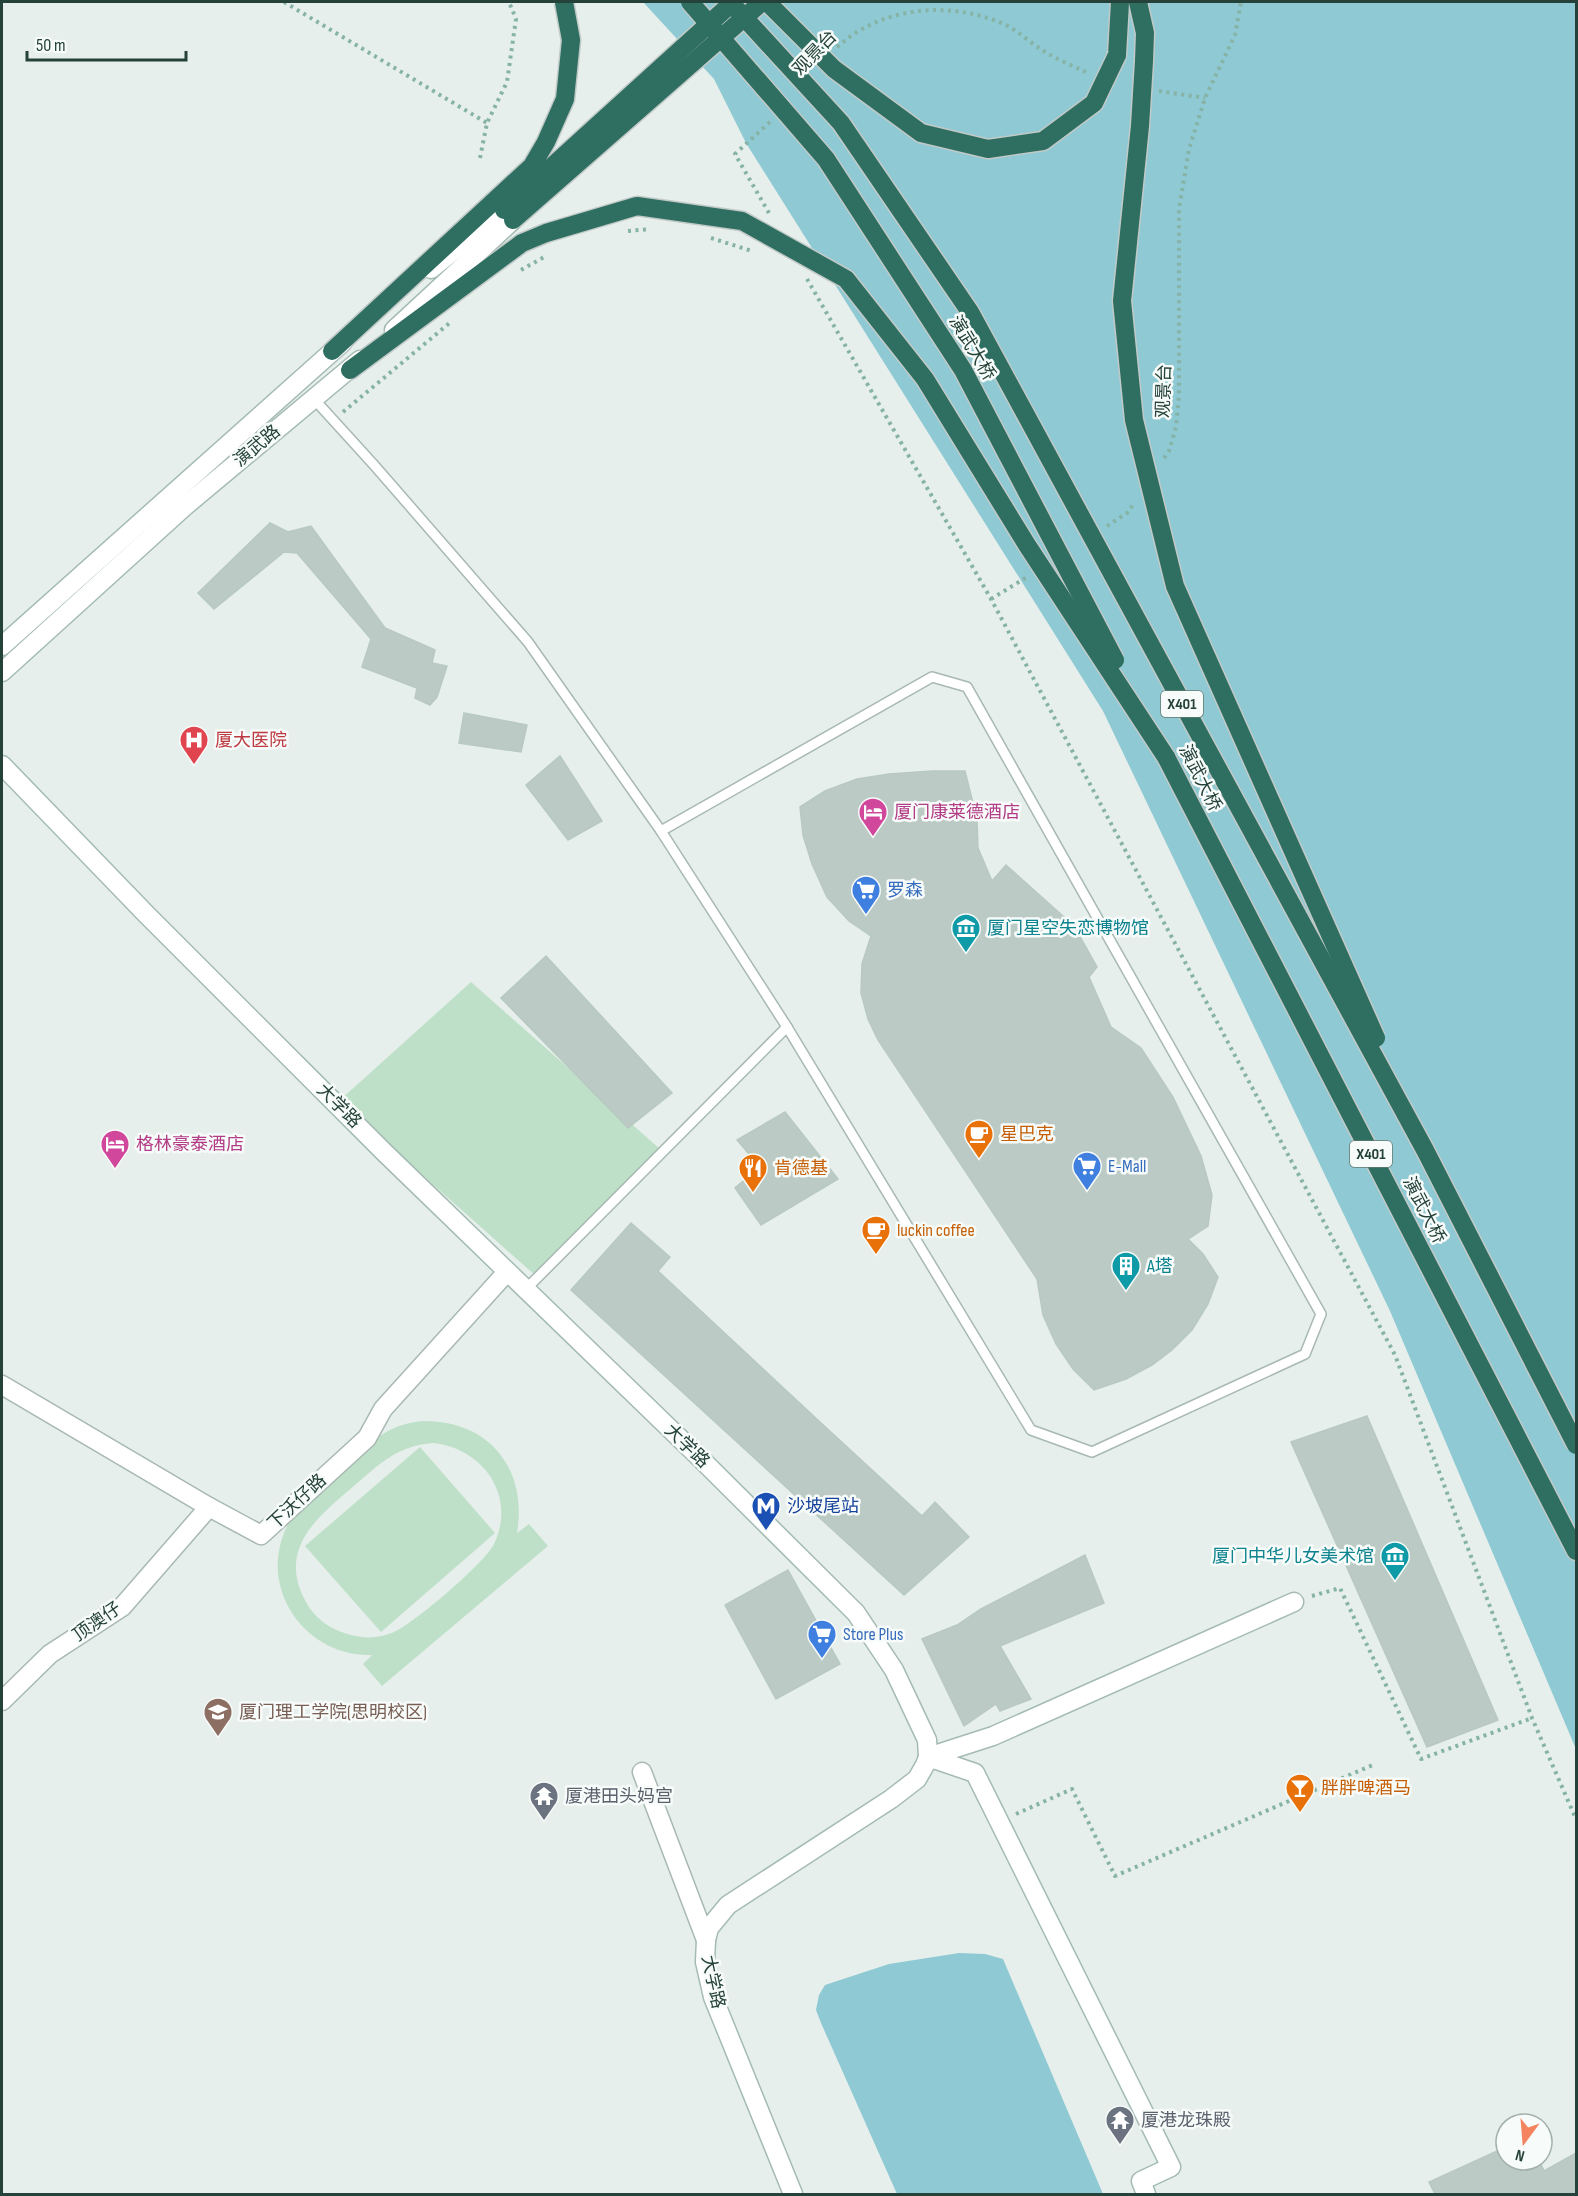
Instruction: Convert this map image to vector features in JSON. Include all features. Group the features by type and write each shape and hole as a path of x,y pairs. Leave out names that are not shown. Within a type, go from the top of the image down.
{"highway":[{"path":"503,211 546,142 565,99 571,40 564,2"},
{"name":"演武大桥","path":"690,2 826,159 963,370 1166,757 1576,1551"},
{"path":"503,211 731,2"},
{"name":"演武大桥","path":"731,2 841,123 970,312 1425,1150 1576,1445"},
{"path":"332,351 762,2"},
{"path":"767,2 834,69 921,133 988,150 1043,141 1094,103 1117,55 1120,2"},
{"path":"1138,2 1145,33 1144,61 1140,126 1122,301 1134,420 1175,586 1425,1150"},
{"path":"350,370 522,243 546,233 637,206 742,221 846,279 925,380 1027,545 1166,757"}],"street":[{"name":"演武路","path":"2,672 184,507 350,370 503,211"},
{"name":"演武路","path":"2,646 332,351"},
{"name":"大学路","path":"2,765 147,915 855,1613 894,1670 927,1740 926,1765 905,1790 728,1905 709,1928 706,1940 705,1962 713,1997 793,2194"},
{"name":"下沃仔路","path":"2,1385 209,1507 261,1535 367,1438 383,1409 507,1272"},
{"name":"顶澳仔","path":"2,1701 50,1654 122,1607 209,1507"},
{"path":"928,1757 993,1736 1294,1602"},
{"path":"928,1757 975,1773 986,1794 1171,2167 1141,2181 1146,2194"},
{"path":"642,1772 706,1940"}],"lane":[{"path":"314,399 528,642 661,831 787,1027 1031,1430 1092,1452 1305,1354 1321,1314 967,687 932,677 661,831"},
{"path":"525,1290 787,1027"}],"path":[{"path":"284,2 487,123"},
{"path":"480,158 487,123 507,82 516,19 509,2"},
{"name":"观景台","path":"1163,460 1169,451 1176,427 1179,395 1177,295 1179,209 1189,150 1205,99 1235,35 1241,2"},
{"name":"观景台","path":"833,50 848,37 891,14 934,7 968,10 1007,25 1044,51 1097,76"},
{"path":"1150,89 1205,99"},
{"path":"770,215 735,154 772,120"},
{"path":"618,231 651,229"},
{"path":"702,235 752,251"},
{"path":"518,272 546,256"},
{"path":"806,277 991,598 1395,1355 1532,1718 1576,1819"},
{"path":"333,420 461,314"},
{"path":"1099,531 1127,513 1139,495"},
{"path":"991,598 1033,573"},
{"path":"1294,1602 1340,1588 1421,1759 1532,1718"},
{"path":"1010,1804 1015,1814 1072,1789 1114,1876 1374,1764"}],"green space":[{"path":"471,982 660,1149 536,1276 339,1101"},
{"path":"423,1421 446,1423 467,1429 485,1439 499,1453 509,1469 516,1488 519,1510 517,1533 529,1524 548,1546 382,1686 363,1664 372,1655 349,1653 328,1645 310,1633 295,1617 284,1598 279,1578 278,1556 289,1522 305,1503 374,1440 396,1427","holes":["433,1443 467,1454 480,1464 491,1477 498,1492 501,1509 500,1526 494,1544 488,1553 449,1591 396,1631 376,1637 361,1637 341,1632 327,1625 310,1609 298,1583 296,1565 299,1549 306,1535 328,1509 390,1457 420,1445"]},
{"path":"420,1447 495,1533 381,1632 305,1546"}],"water":[{"path":"643,2 1576,2 1576,1749 1390,1311 1103,711 746,143 714,79"},
{"path":"959,1953 985,1954 1003,1959 1103,2194 897,2194 821,2023 816,2010 819,1995 825,1985 889,1964"}],"building":[{"path":"270,523 288,532 311,526 385,628 435,650 432,663 447,666 437,697 430,705 415,698 417,688 362,667 371,639 297,553 284,552 214,609 198,593"},
{"path":"464,713 527,725 521,752 459,743"},
{"path":"560,756 602,821 568,840 526,785"},
{"path":"932,771 965,771 977,819 978,848 992,881 1006,865 1074,926 1097,967 1089,977 1111,1027 1141,1048 1173,1097 1201,1156 1212,1195 1208,1226 1188,1239 1203,1254 1218,1277 1208,1304 1192,1330 1172,1350 1152,1365 1126,1379 1094,1390 1073,1369 1056,1344 1043,1315 1037,1279 878,1040 868,1019 861,993 862,964 871,936 849,921 827,897 812,864 803,835 800,807 825,791 857,779"},
{"path":"546,956 672,1093 628,1128 501,998"},
{"path":"785,1112 838,1179 761,1225 735,1188 760,1167 737,1140"},
{"path":"631,1223 670,1257 658,1271 820,1422 922,1516 935,1502 969,1537 904,1595 571,1290"},
{"name":"厦门中华儿女美术馆","path":"1367,1416 1498,1720 1427,1747 1291,1442"},
{"path":"1085,1555 1104,1603 1000,1646 1031,1699 1000,1711 996,1704 964,1726 922,1639 957,1625 981,1609"},
{"path":"788,1570 840,1664 776,1699 725,1605"},
{"path":"1494,2152 1494,2172 1554,2172 1554,2165 1576,2153 1576,2194 1435,2194 1429,2182"}],"place":[{"name":"厦大医院","path":"194,766"},
{"name":"厦门康莱德酒店","path":"873,838"},
{"name":"罗森","path":"866,916"},
{"name":"厦门星空失恋博物馆","path":"966,954"},
{"name":"星巴克","path":"979,1160"},
{"name":"格林豪泰酒店","path":"115,1170"},
{"name":"E-Mall","path":"1087,1192"},
{"name":"肯德基","path":"753,1194"},
{"name":"luckin coffee","path":"876,1256"},
{"name":"A塔","path":"1126,1292"},
{"name":"沙坡尾站","path":"766,1532"},
{"name":"厦门中华儿女美术馆","path":"1395,1582"},
{"name":"Store Plus","path":"822,1660"},
{"name":"厦门理工学院(思明校区)","path":"218,1738"},
{"name":"胖胖啤酒马","path":"1300,1814"},
{"name":"厦港田头妈宫","path":"544,1822"},
{"name":"厦港龙珠殿","path":"1120,2146"}]}
